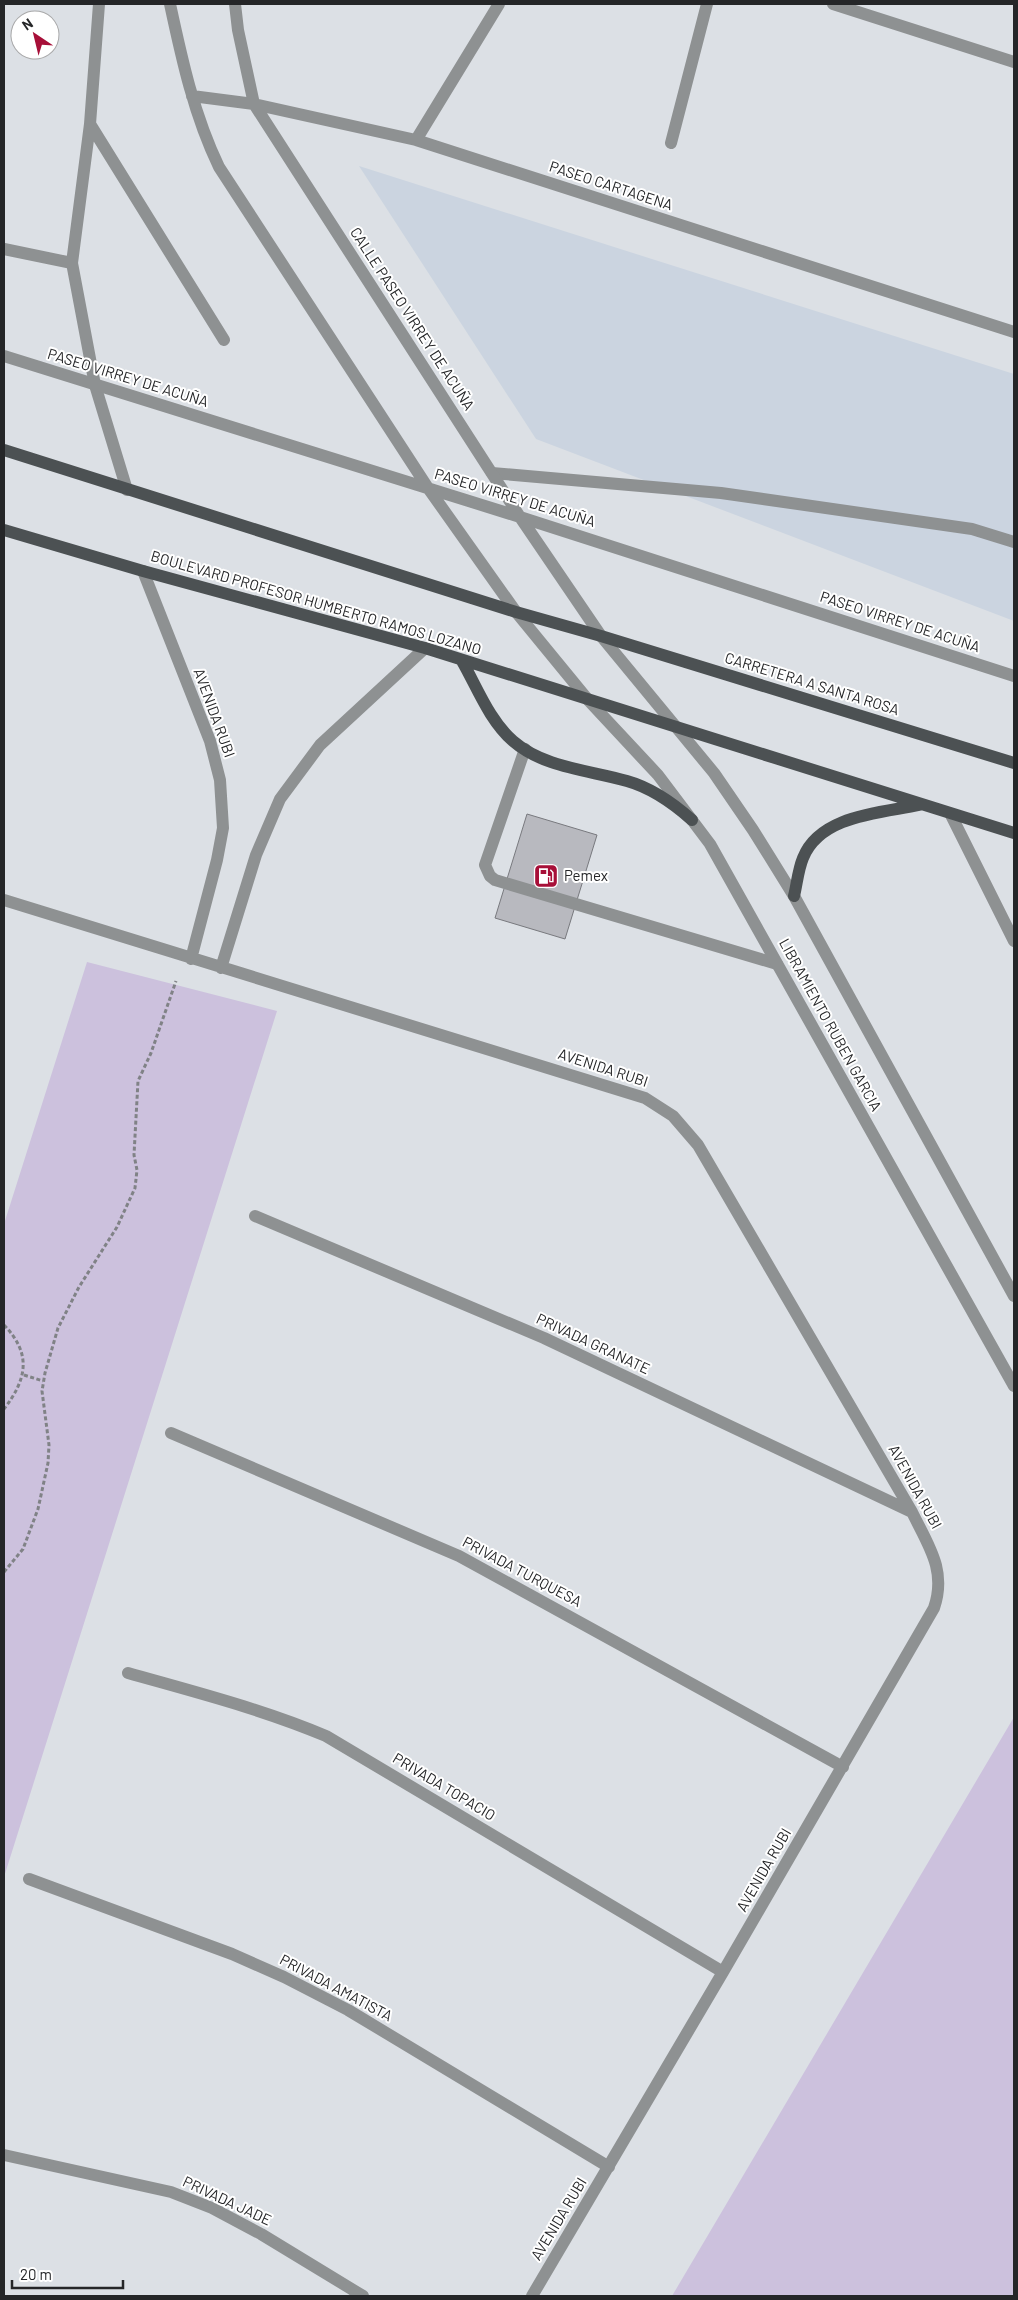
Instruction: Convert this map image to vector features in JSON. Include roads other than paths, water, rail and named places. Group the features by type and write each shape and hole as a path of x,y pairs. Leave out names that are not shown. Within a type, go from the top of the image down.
{"main road":[{"path":"4,450 516,612 601,636"},
{"name":"BOULEVARD PROFESOR HUMBERTO RAMOS LOZANO","path":"4,530 143,571 426,648 589,700 676,725"},
{"name":"CARRETERA A SANTA ROSA","path":"601,636 1014,764"},
{"path":"462,660 497,724 513,741 525,749 555,763 637,785 674,804 692,820"},
{"path":"676,725 951,815 1014,833"},
{"path":"794,896 803,857 815,840 837,825 852,819 921,805"}],"street":[{"path":"99,4 90,124 72,263 95,385 127,490"},
{"path":"170,4 203,134 219,167 428,488 516,612"},
{"name":"CALLE PASEO VIRREY DE ACUÑA","path":"236,4 238,30 254,104 520,517 601,636 676,725"},
{"path":"416,140 499,4"},
{"path":"671,143 707,4"},
{"path":"832,4 1014,62"},
{"name":"PASEO CARTAGENA","path":"192,96 254,104 416,140 1014,332"},
{"path":"90,124 224,340"},
{"path":"4,249 72,263"},
{"name":"PASEO VIRREY DE ACUÑA","path":"4,356 520,517 1014,676"},
{"path":"492,472 721,493 972,529 1014,542"},
{"name":"AVENIDA RUBI","path":"143,571 210,741 220,780 223,828 217,860 189,958"},
{"name":"LIBRAMIENTO RUBEN GARCIA","path":"516,612 589,700 658,775 710,844 1014,1386"},
{"path":"221,968 256,855 280,799 320,745 426,648"},
{"name":"LIBRAMIENTO RUBEN GARCIA","path":"676,725 714,773 794,896 1014,1296"},
{"path":"525,749 486,865 490,876 504,883 777,964"},
{"path":"951,815 1014,941"},
{"name":"AVENIDA RUBI","path":"4,900 645,1098 673,1116 698,1145 912,1512 937,1565 939,1593 934,1608 724,1972 532,2296"},
{"name":"PRIVADA GRANATE","path":"255,1216 544,1338 912,1512"},
{"name":"PRIVADA TURQUESA","path":"171,1433 460,1556 843,1767"},
{"name":"PRIVADA TOPACIO","path":"128,1673 240,1704 326,1736 724,1972"},
{"name":"PRIVADA AMATISTA","path":"29,1879 232,1954 284,1976 348,2010 609,2167"},
{"name":"PRIVADA JADE","path":"4,2155 179,2195 212,2208 261,2234 363,2296"}],"place":[{"name":"Pemex","path":"546,876"}]}
